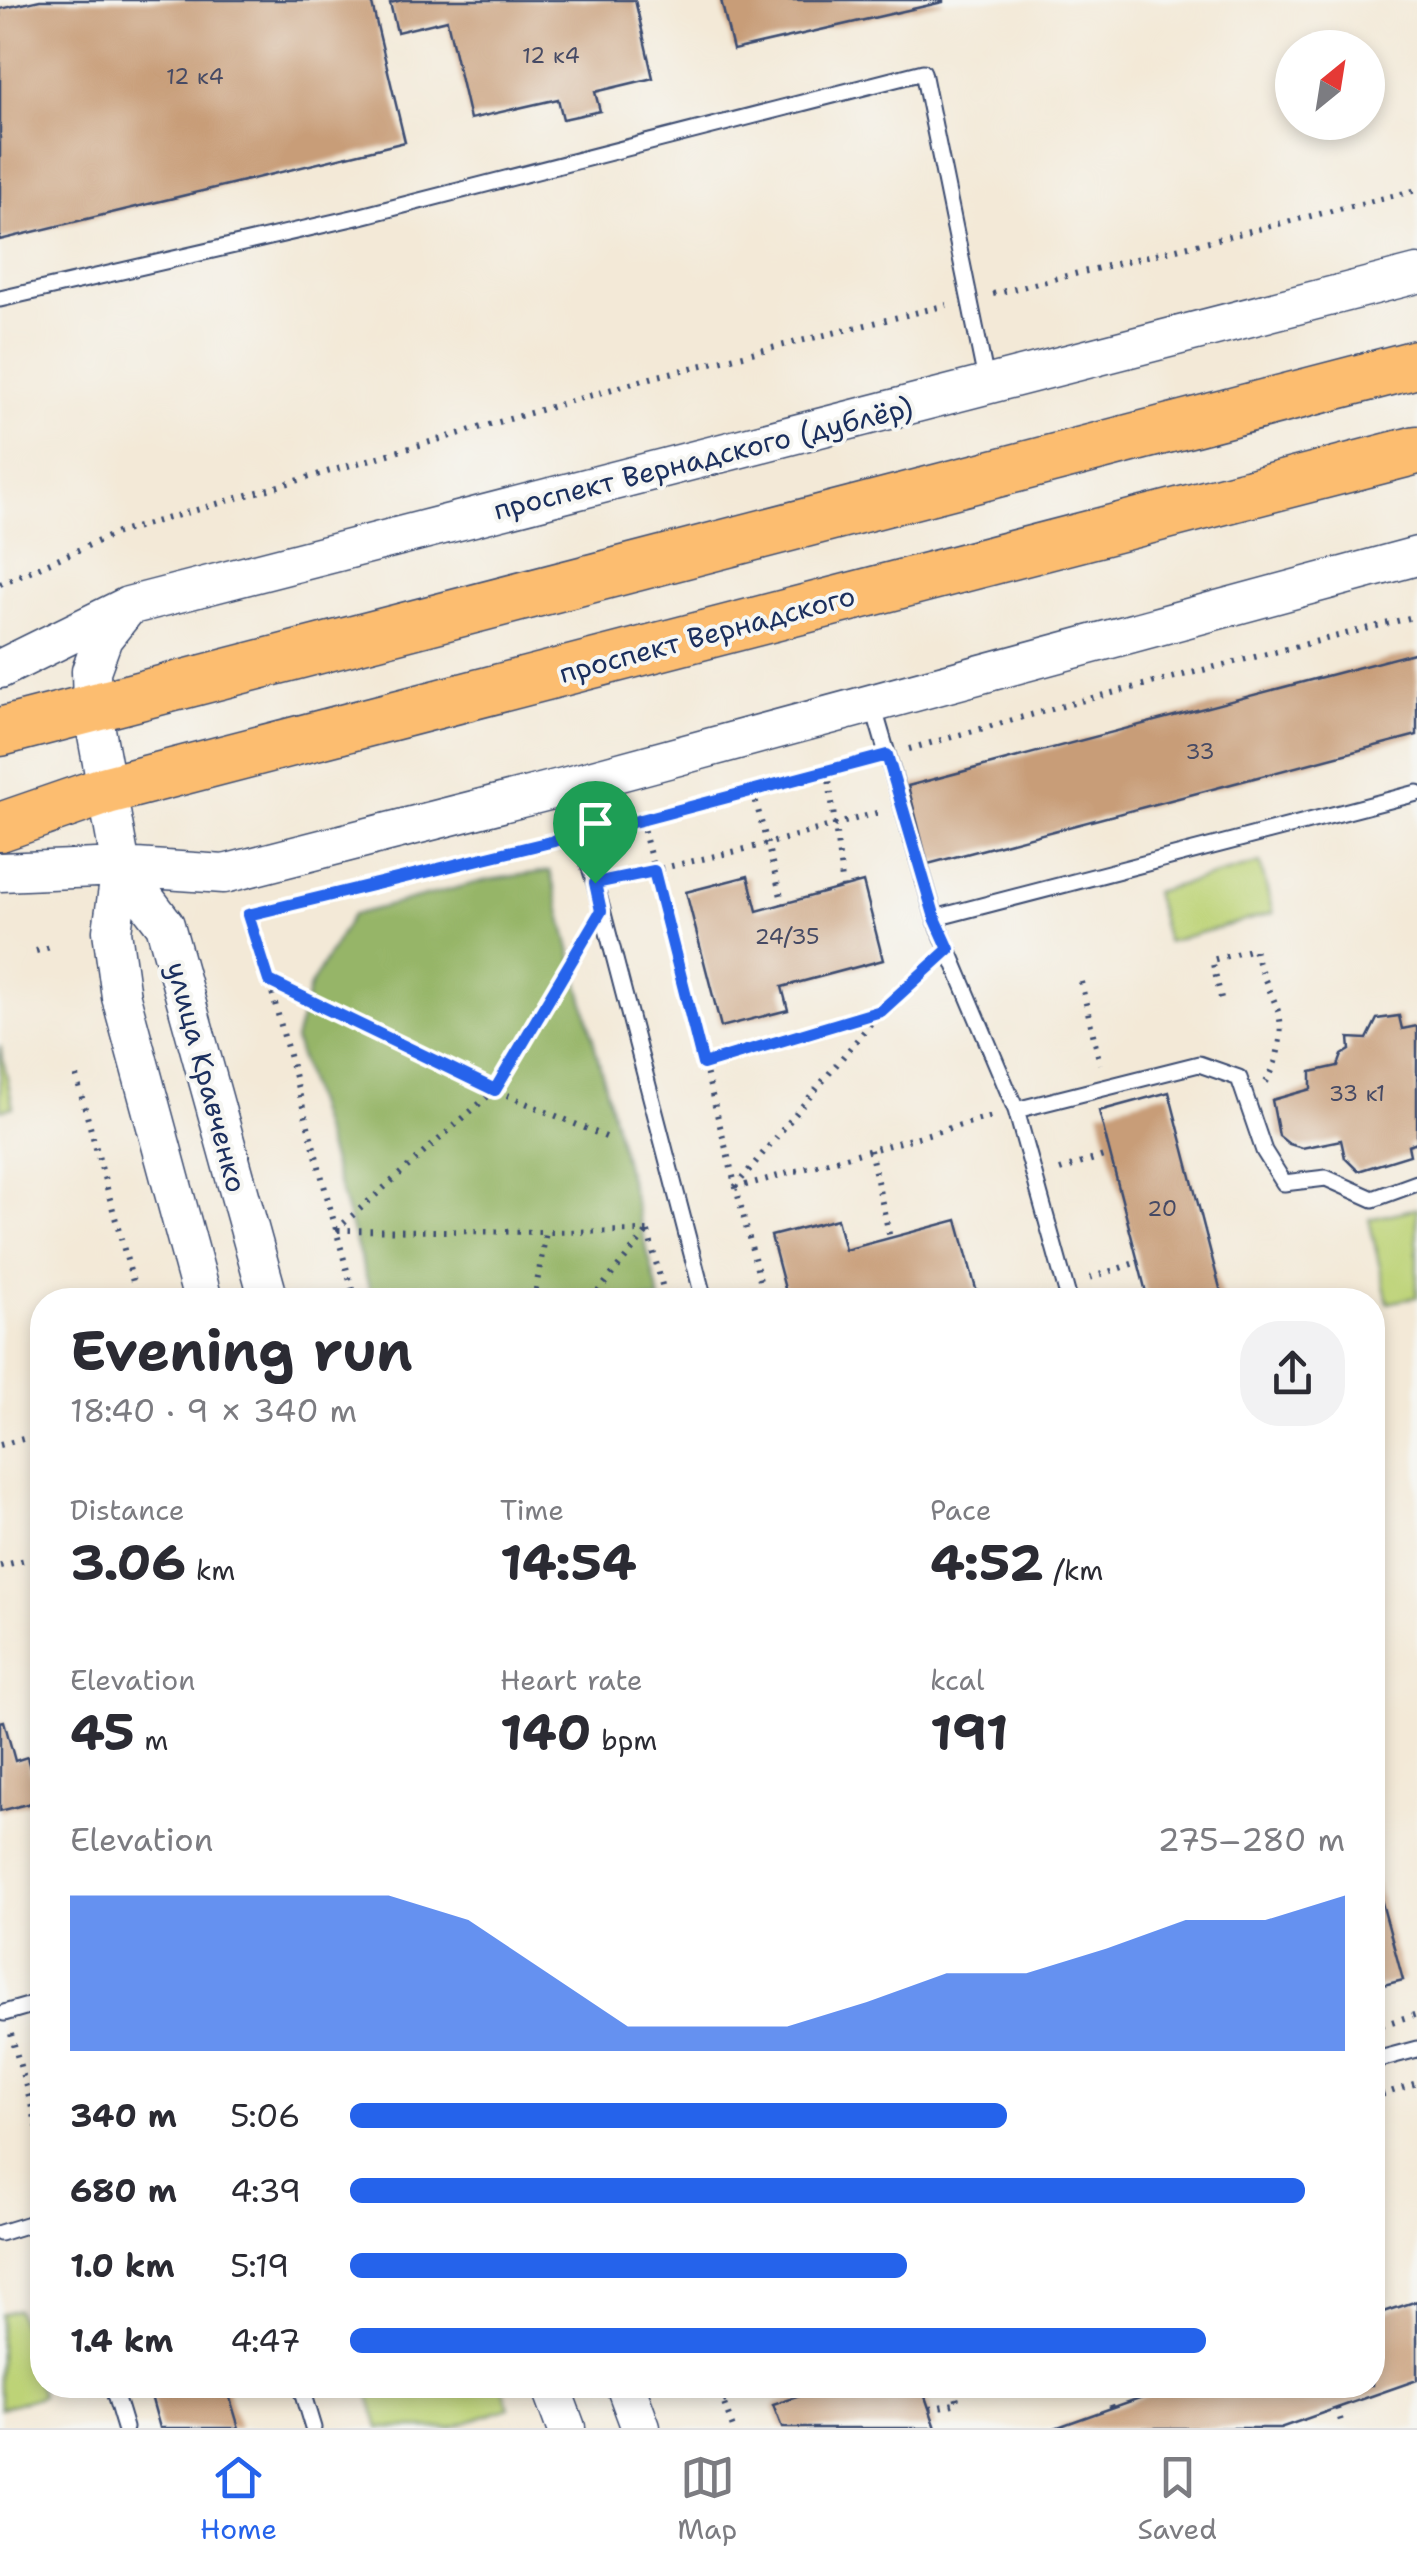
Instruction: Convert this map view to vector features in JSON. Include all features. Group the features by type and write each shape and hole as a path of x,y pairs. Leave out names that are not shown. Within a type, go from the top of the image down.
{"main road":[{"path":"0,732 1417,364"},
{"name":"проспект Вернадского","path":"0,828 107,790 1417,450"}],"street":[{"name":"проспект Вернадского (дублёр)","path":"0,669 128,606 1417,274"},
{"path":"0,872 121,867 224,874 564,787 1417,556"},
{"name":"улица Кравченко","path":"128,606 103,638 91,671 92,708 121,867 112,931 121,997 200,1288"},
{"name":"улица Кравченко","path":"121,867 165,926 266,1288"},
{"path":"190,1253 251,1236"},
{"path":"553,2398 560,2427"},
{"path":"630,2398 641,2428"}],"lane":[{"path":"0,300 361,216 923,72 987,384"},
{"path":"872,702 935,918 1016,1110 1066,1288"},
{"path":"564,787 595,883 701,1288"},
{"path":"935,918 1417,793"},
{"path":"1016,1110 1200,1064 1239,1078 1264,1152 1284,1183 1326,1178 1373,1199 1417,1183"},
{"path":"4,2013 30,2005"},
{"path":"1385,2058 1417,2049"},
{"path":"0,2233 30,2224"},
{"path":"116,2398 125,2428"},
{"path":"304,2398 313,2428"}],"path":[{"path":"0,584 118,533 654,376 1417,190"},
{"path":"352,1288 248,915 579,836 1088,699 1417,616"},
{"path":"828,771 842,888"},
{"path":"753,790 783,904"},
{"path":"595,883 766,844 902,806"},
{"path":"641,820 762,1288"},
{"path":"336,1230 495,1090 601,911"},
{"path":"36,951 54,946"},
{"path":"734,1188 881,1011 949,949"},
{"path":"1221,998 1212,960 1254,949 1258,968 1280,1016 1275,1069"},
{"path":"269,981 495,1090 606,1137"},
{"path":"1080,982 1106,1088"},
{"path":"703,1064 881,1011"},
{"path":"76,1076 135,1288"},
{"path":"734,1188 1016,1110"},
{"path":"870,1150 890,1238"},
{"path":"1035,1178 1110,1154"},
{"path":"336,1230 648,1231"},
{"path":"601,1288 648,1231"},
{"path":"648,1231 663,1288"},
{"path":"536,1288 546,1232"},
{"path":"1078,1288 1138,1262"},
{"path":"0,1445 30,1437"},
{"path":"0,1566 30,1559"},
{"path":"4,2013 30,2102"},
{"path":"1385,2024 1417,2014"},
{"path":"1385,2094 1417,2083"},
{"path":"722,2398 733,2428"},
{"path":"723,2402 734,2398"},
{"path":"930,2409 958,2402 957,2398"},
{"path":"1109,2398 1112,2407"},
{"path":"1337,2408 1343,2428"}],"green space":[{"path":"1260,863 1273,913 1167,942 1154,892"},
{"path":"550,871 657,1288 369,1288 295,1040 310,986 352,915 487,880"},
{"path":"0,1045 13,1107 0,1110"},
{"path":"1417,1208 1417,1297 1388,1303 1369,1219"},
{"path":"17,2309 30,2354 30,2398 35,2398 0,2408 0,2314"},
{"path":"370,2398 507,2398 510,2408 450,2428 379,2428"}],"building":[{"path":"40,0 371,0 405,142 0,240 0,9"},
{"path":"635,0 653,78 595,92 600,111 563,119 558,99 470,119 447,20 397,32 390,3"},
{"path":"721,0 943,0 943,2 733,50"},
{"path":"1417,652 1417,735 928,864 908,786"},
{"path":"748,876 757,911 863,882 883,960 782,987 788,1010 721,1027 686,892"},
{"path":"1399,1016 1402,1029 1417,1026 1417,1142 1408,1145 1410,1155 1358,1171 1345,1158 1341,1140 1302,1148 1279,1136 1272,1100 1311,1089 1311,1072 1338,1066 1342,1055 1350,1050 1349,1038 1367,1039 1377,1019"},
{"path":"1169,1092 1220,1288 1145,1288 1099,1111"},
{"path":"837,1219 845,1250 957,1220 976,1288 785,1288 771,1236"},
{"path":"4,1721 15,1761 27,1757 30,1803 0,1811 0,1722"},
{"path":"1385,1914 1403,1980 1385,1985"},
{"path":"1417,2301 1417,2380 1385,2391 1385,2312"},
{"path":"152,2398 230,2398 239,2428 160,2428"},
{"path":"794,2398 926,2398 936,2428 782,2428 773,2405"},
{"path":"1139,2398 1366,2398 1280,2428 1055,2428"}],"route":[{"path":"887,755 935,918 949,949 881,1011 703,1064 654,871 595,883 601,911 495,1090 269,981 248,915 641,820 887,755"}]}
